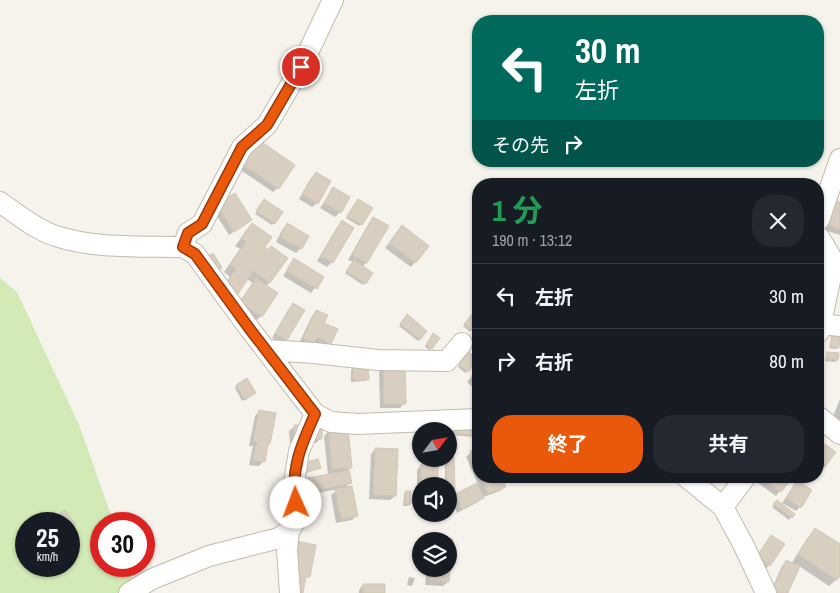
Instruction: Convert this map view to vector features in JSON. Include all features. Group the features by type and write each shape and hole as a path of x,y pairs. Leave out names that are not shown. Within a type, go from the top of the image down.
{"street":[{"path":"183,247 188,233 202,224 242,147 267,125 301,67 333,0"},
{"path":"824,205 840,159"},
{"path":"0,202 17,216 55,236 87,243 183,247 195,254 315,414 331,422 358,424 472,419"},
{"path":"824,245 834,262 827,328"},
{"path":"266,350 378,360 447,361 462,344"},
{"path":"129,593 152,579 209,556 279,538 288,531 298,517 294,488 299,451 315,414"},
{"path":"824,421 840,434"},
{"path":"694,483 723,507 766,593"},
{"path":"723,507 741,483"},
{"path":"288,531 287,550 290,593"}],"green space":[{"path":"0,278 17,292 80,427 110,512 90,512 90,577 132,577 137,593 0,593"}],"building":[{"path":"256,138 295,165 279,189 239,162"},
{"path":"316,172 331,181 318,204 302,194"},
{"path":"333,187 350,197 341,213 324,203"},
{"path":"235,193 252,220 234,232 216,204"},
{"path":"264,199 283,212 275,224 256,211"},
{"path":"358,199 373,208 362,225 347,216"},
{"path":"833,199 840,202 840,229 825,224"},
{"path":"373,217 389,226 367,263 352,255"},
{"path":"342,220 354,228 333,263 321,256"},
{"path":"252,223 272,237 265,247 268,250 271,246 288,258 270,283 253,271 238,294 225,285 236,269 230,265 246,242 241,238"},
{"path":"287,223 309,236 302,249 280,237"},
{"path":"402,225 429,246 416,263 389,243"},
{"path":"213,253 222,268 211,275 202,260"},
{"path":"294,258 324,277 317,289 286,271"},
{"path":"354,260 373,273 366,284 346,271"},
{"path":"256,278 278,293 262,317 240,302"},
{"path":"293,303 305,310 287,340 275,333"},
{"path":"316,310 328,315 324,323 338,329 331,344 317,337 314,343 303,338"},
{"path":"407,314 427,331 420,340 400,324"},
{"path":"472,314 472,330 464,324"},
{"path":"433,333 440,338 432,349 426,345"},
{"path":"832,334 840,336 839,348 830,346"},
{"path":"468,352 472,355 472,367 468,372 459,365"},
{"path":"827,352 839,353 838,360 826,359"},
{"path":"368,366 369,380 353,380 353,367"},
{"path":"383,366 405,366 406,404 384,404"},
{"path":"247,378 256,393 245,400 236,385"},
{"path":"259,410 276,413 265,462 253,460 257,442 253,441"},
{"path":"458,422 472,424 472,435 458,434"},
{"path":"294,425 322,425 322,439 294,439"},
{"path":"348,428 352,468 332,469 328,430"},
{"path":"824,444 836,452 824,466"},
{"path":"375,448 398,449 396,496 373,495"},
{"path":"318,459 321,468 301,474 298,464"},
{"path":"421,468 438,468 438,477 421,477"},
{"path":"446,468 454,468 455,477 447,477"},
{"path":"349,470 352,483 306,493 303,479"},
{"path":"477,483 484,498 462,509 457,498 457,493"},
{"path":"484,483 504,483 506,487 488,494"},
{"path":"769,483 788,483 781,492"},
{"path":"795,483 802,483 812,490 801,508 786,498"},
{"path":"352,486 358,516 341,519 335,489"},
{"path":"405,491 411,491 411,504 405,504"},
{"path":"777,500 795,514 792,518 773,504"},
{"path":"815,528 840,544 840,576 837,580 798,554"},
{"path":"771,535 785,544 770,566 757,556"},
{"path":"296,541 316,545 310,577 306,577 303,593 282,593"},
{"path":"786,560 800,566 788,593 771,593"},
{"path":"429,577 449,577 449,582 429,580"},
{"path":"363,584 385,584 385,593 363,593"}],"route":[{"path":"296,503 294,488 299,451 315,414 195,254 183,247 188,233 202,224 242,147 267,125 301,67"}]}
